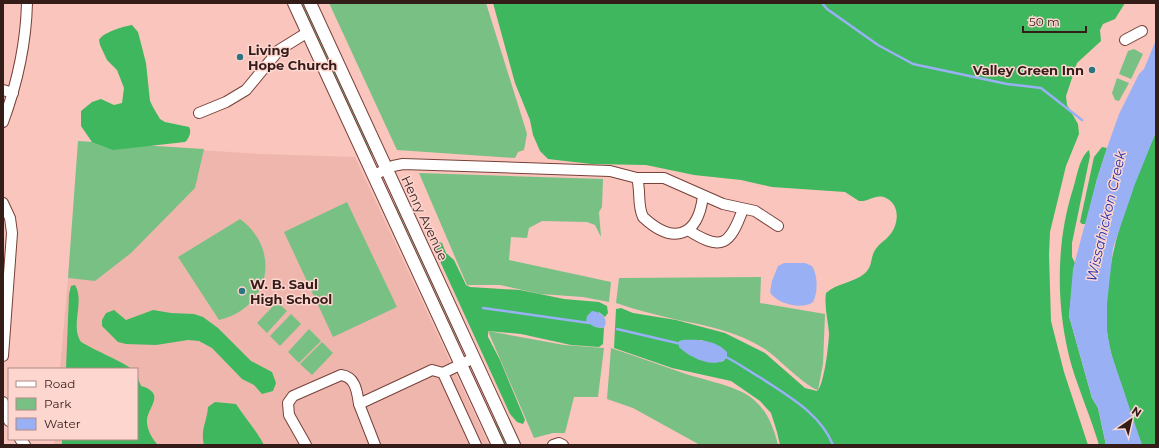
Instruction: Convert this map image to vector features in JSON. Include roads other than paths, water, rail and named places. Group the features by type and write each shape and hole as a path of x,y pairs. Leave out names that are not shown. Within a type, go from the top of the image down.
{"main road":[{"path":"294,3 498,445"},
{"name":"Henry Avenue","path":"310,3 514,445"}],"street":[{"path":"3,122 13,93 24,41 27,3"},
{"path":"1125,40 1142,31"},
{"path":"199,113 226,102 246,90 279,50 308,32"},
{"path":"3,90 13,93"},
{"path":"374,175 386,168 403,164 600,170 637,178 664,178 703,196 762,214 778,226"},
{"path":"637,178 643,217 668,233 676,234 688,230 698,218 703,196"},
{"path":"3,203 10,218 12,233 3,356"},
{"path":"688,230 702,239 713,243 721,243 732,233 743,209"},
{"path":"359,404 432,370 443,373 474,358"},
{"path":"443,373 476,445"},
{"path":"306,445 289,415 288,403 293,396 341,375 346,376 353,381 359,404 375,445"},
{"path":"3,402 8,418"},
{"path":"553,445 559,443 563,445"}],"water":[{"name":"Wissahickon Creek","path":"1156,40 1156,132 1135,184 1113,248 1107,304 1107,332 1111,353 1142,445 1106,445 1098,408 1092,398 1069,316 1073,269 1097,179 1119,114 1139,74 1144,69"},
{"path":"784,263 805,263 812,266 815,274 816,289 813,302 803,306 797,306 784,303 773,296 770,292 772,281 778,266"},
{"path":"592,311 604,316 606,322 604,328 595,327 586,322 587,316"},
{"path":"700,340 717,345 727,352 727,358 715,363 702,361 689,355 679,347 679,341"}],"waterway":[{"path":"822,3 827,9 878,45 913,64 1007,84 1041,88 1082,120"},
{"path":"483,308 589,323"},
{"path":"617,329 681,344"},
{"path":"726,357 761,378 812,414 827,434 833,445"}],"place":[{"name":"Living Hope Church","path":"240,57"},
{"name":"Valley Green Inn","path":"1092,70"},
{"name":"W. B. Saul High School","path":"242,291"}]}
